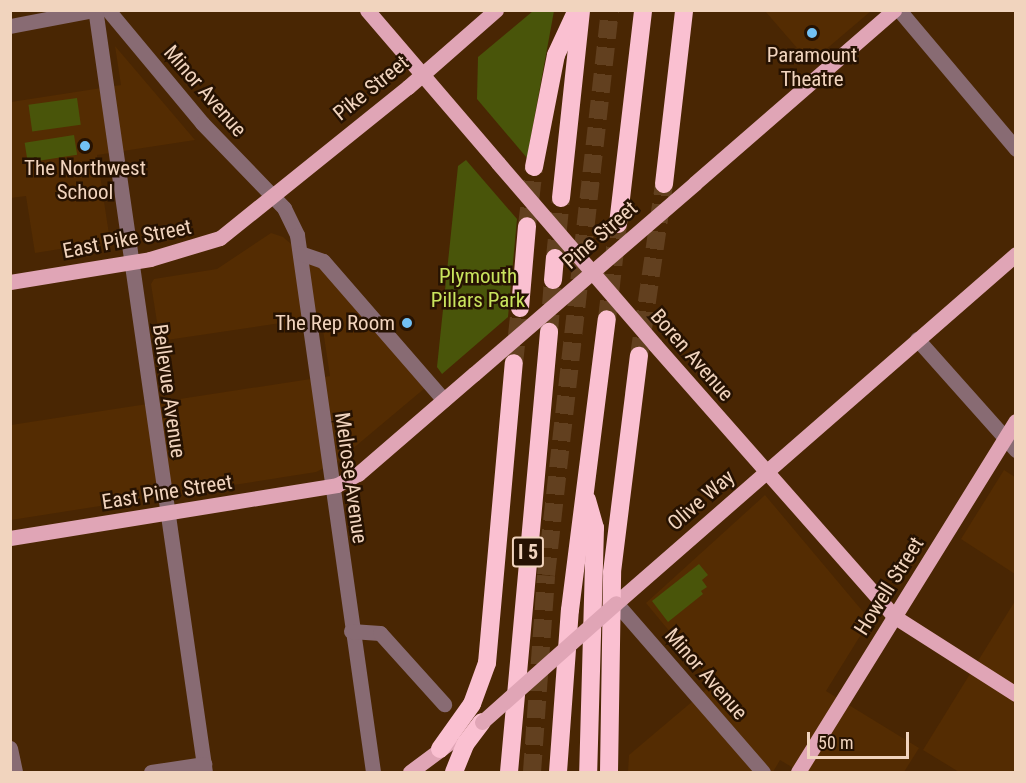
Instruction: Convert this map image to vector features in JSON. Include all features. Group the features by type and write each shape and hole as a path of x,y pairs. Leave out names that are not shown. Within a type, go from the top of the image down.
{"highway":[{"path":"534,167 556,55 579,10"},
{"path":"561,198 579,10"},
{"path":"618,224 643,10"},
{"path":"664,184 684,10"},
{"path":"520,308 527,226"},
{"path":"553,280 555,258"},
{"name":"I 5","path":"558,772 570,610 607,319"},
{"name":"I 5","path":"508,772 549,332"},
{"path":"609,772 612,573 639,356"},
{"path":"440,749 472,704 487,663 514,363"},
{"path":"585,492 595,528 588,772"},
{"path":"454,772 466,743 482,722"}],"main road":[{"name":"Boren Avenue","path":"367,10 765,472 895,616 1016,694"},
{"name":"Pike Street","path":"273,197 496,10"},
{"name":"Pine Street","path":"331,487 358,474 591,271 897,10"},
{"name":"East Pike Street","path":"10,282 129,263 210,243 245,221 273,197"},
{"name":"Olive Way","path":"410,772 482,722 1016,254"},
{"name":"Howell Street","path":"798,772 895,616 1010,444 1016,421"},
{"name":"East Pine Street","path":"10,538 331,487"}],"street":[{"path":"897,10 1016,148"},
{"path":"10,26 97,11"},
{"name":"Minor Avenue","path":"97,11 273,197"},
{"name":"Bellevue Avenue","path":"97,11 129,263 204,768"},
{"name":"Melrose Avenue","path":"273,197 291,218 300,253 351,631 373,772"},
{"path":"300,253 323,261 444,400"},
{"path":"917,339 1010,444"},
{"name":"Minor Avenue","path":"616,603 763,772"},
{"path":"351,631 380,633 444,704"},
{"path":"10,748 15,772"},
{"path":"150,772 204,768"}],"shaded area":[{"name":"Paramount Theatre","path":"765,11 871,11 810,63"},
{"name":"The Northwest School","path":"115,46 195,140 97,155 110,241 35,253 26,196 11,198 11,102 121,85"},
{"path":"271,233 283,237 324,272 425,388 338,461 316,472 11,520 11,425 330,376 321,317 160,341 151,284 154,279 217,269"},
{"path":"1004,470 1015,477 1015,574 961,539"},
{"path":"765,495 870,620 826,691 919,748 904,772 800,772 780,760 773,772 628,772 629,755 713,684 646,603"},
{"path":"1015,601 1015,772 959,772 923,750"}],"green space":[{"path":"533,11 554,11 527,158 477,99 478,57"},
{"path":"77,98 81,125 32,132 28,105"},
{"path":"74,135 77,155 28,163 25,143"},
{"name":"Plymouth Pillars Park","path":"466,160 517,219 508,317 442,374 437,367 458,166"},
{"path":"699,564 708,575 702,580 707,587 701,591 703,594 668,622 652,601"}],"tunnel":[{"path":"532,772 546,575 610,10"},
{"path":"527,226 534,167"},
{"path":"639,356 664,184"},
{"path":"555,258 561,198"},
{"path":"607,319 618,224"},
{"path":"549,332 553,280"},
{"path":"514,363 520,308"}],"place":[{"name":"Paramount Theatre","path":"812,33"},
{"name":"The Northwest School","path":"85,146"},
{"name":"The Rep Room","path":"407,323"}]}
